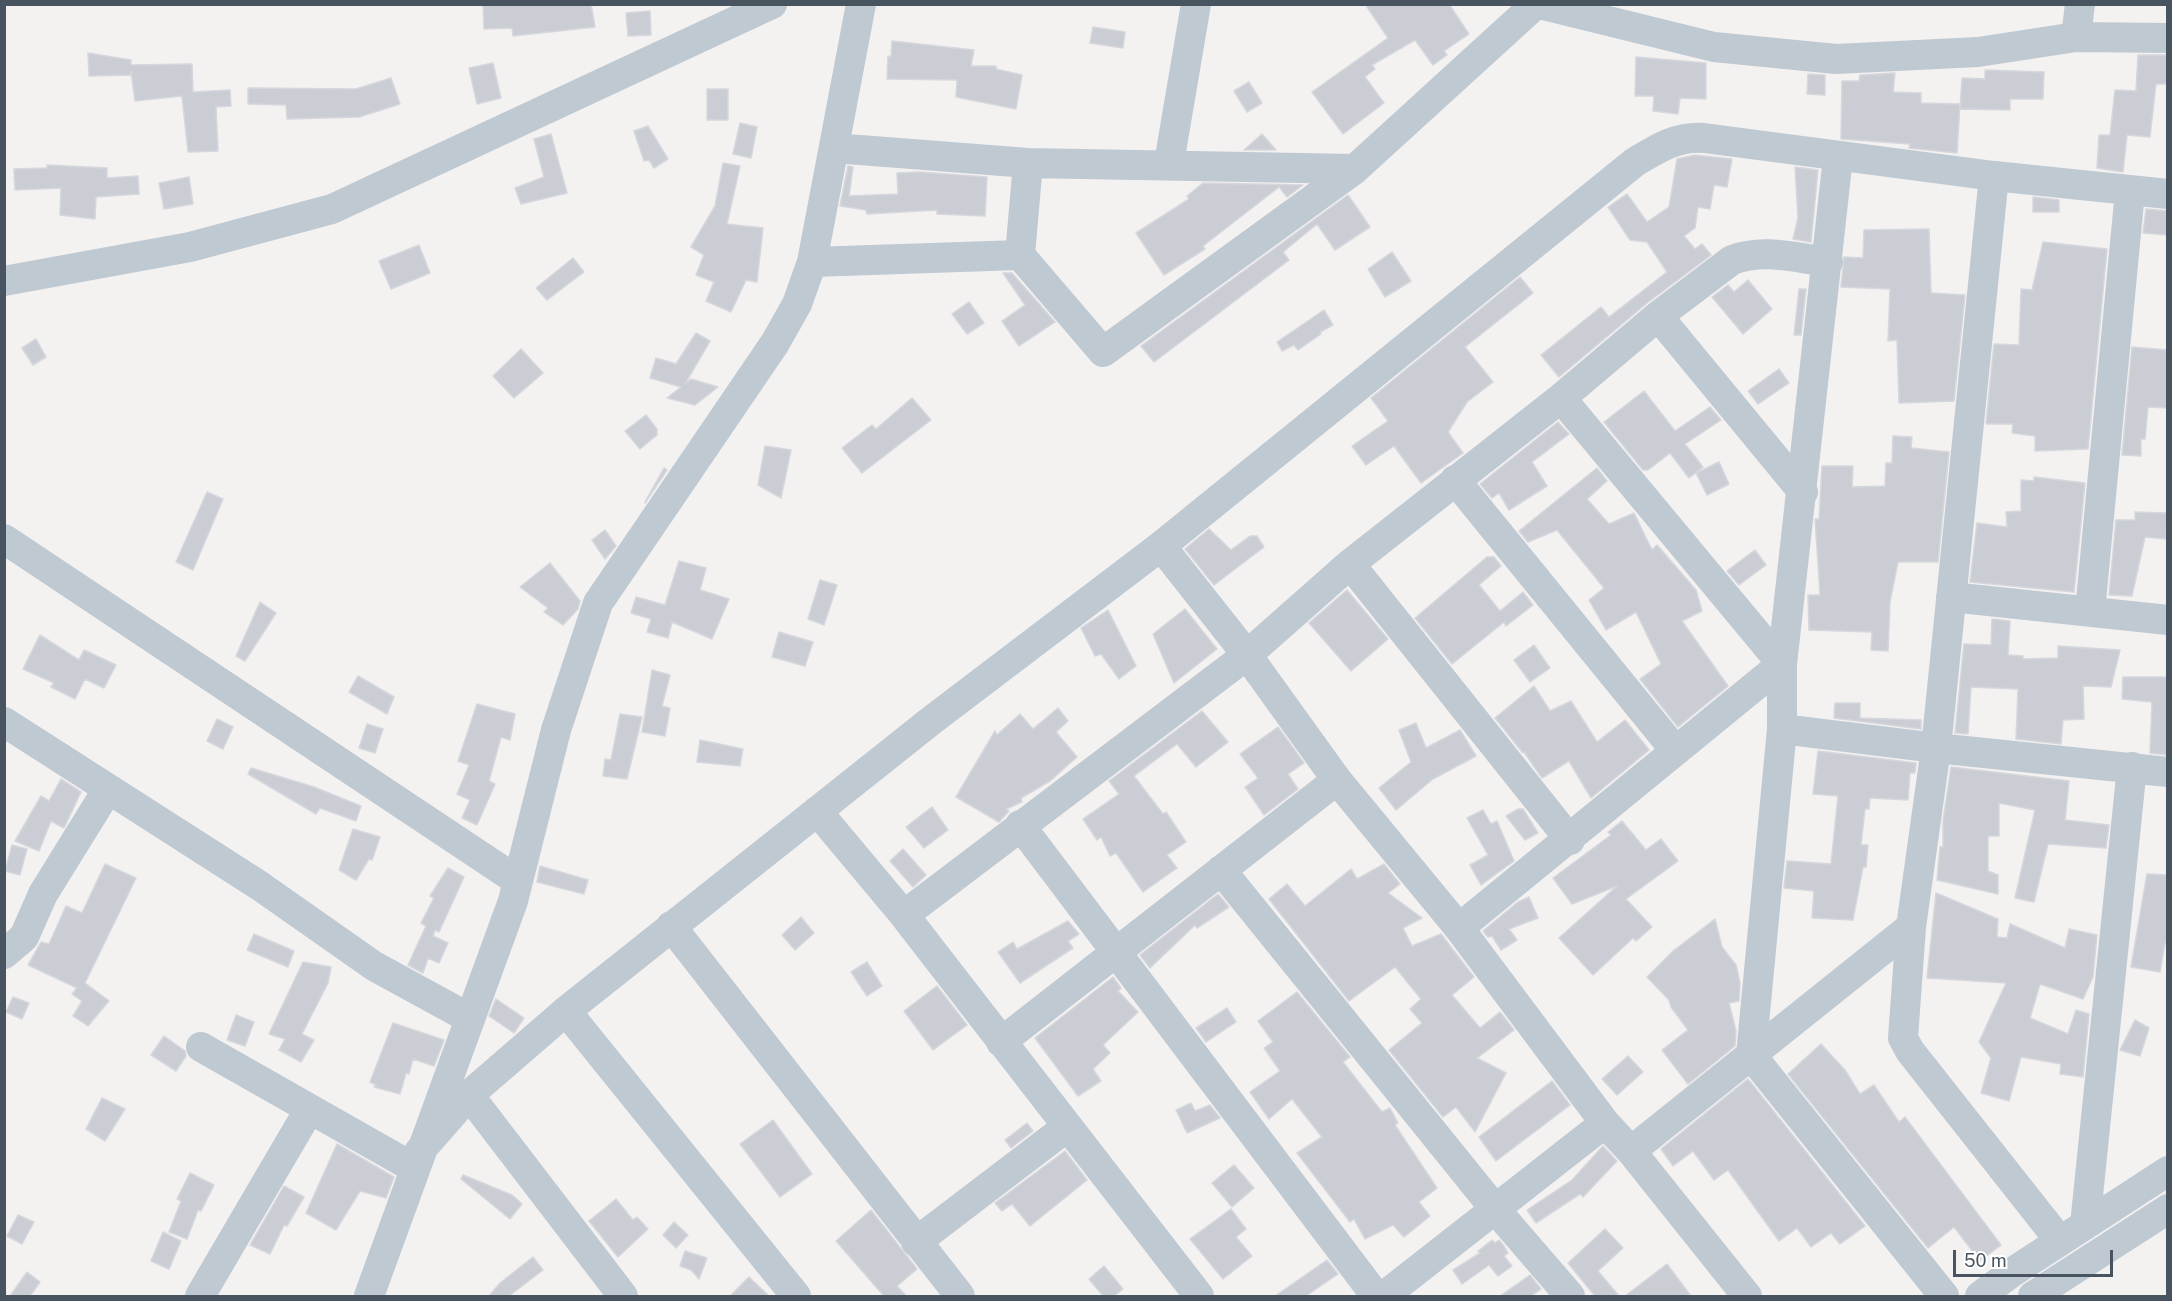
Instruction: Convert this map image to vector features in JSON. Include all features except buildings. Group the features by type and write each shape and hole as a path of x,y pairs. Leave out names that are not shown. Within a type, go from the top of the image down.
{"street":[{"path":"4,281 190,247 332,209 772,4"},
{"path":"375,1292 417,1160 518,881 556,730 598,603 775,343 797,304 812,262 861,4"},
{"path":"1169,163 1196,4"},
{"path":"1028,163 1020,255 1103,352 1355,169 1538,4 1594,11 1714,47 1836,59 1978,52 2076,37 2168,38"},
{"path":"2076,37 2080,4"},
{"path":"417,1160 469,1095 566,1011 1030,644 1161,546 1635,162 1661,146 1686,137 1704,138 1994,176 2168,194"},
{"path":"834,148 1028,163 1169,163 1355,169"},
{"path":"1838,157 1803,492 1782,664 1782,729 1751,1054 1944,1296"},
{"path":"1994,176 1936,748 1911,927 1903,1038 1910,1051 2060,1241"},
{"path":"2090,611 2130,191"},
{"path":"904,915 1247,655 1350,564 1561,398 1658,316 1732,260 1747,254 1764,253 1828,262"},
{"path":"812,262 1020,255"},
{"path":"1658,316 1803,492"},
{"path":"1561,398 1782,664"},
{"path":"1455,480 1675,750"},
{"path":"4,539 518,881"},
{"path":"1161,546 1247,655 1337,780 1459,928 1605,1123 1631,1151 1747,1296"},
{"path":"1350,564 1570,840"},
{"path":"1950,597 2168,620"},
{"path":"1459,928 1570,840 1675,750 1782,664"},
{"path":"4,722 260,886 374,966 469,1018"},
{"path":"1782,729 1936,748 2168,772"},
{"path":"2085,1225 2132,767"},
{"path":"1001,1042 1337,780"},
{"path":"4,954 24,937 43,894 108,789"},
{"path":"817,811 904,915 1199,1296"},
{"path":"1020,825 1376,1296"},
{"path":"1221,870 1495,1209 1570,1296"},
{"path":"671,926 960,1296"},
{"path":"1631,1151 1911,927"},
{"path":"566,1011 796,1296"},
{"path":"201,1047 309,1110 417,1160"},
{"path":"469,1095 623,1296"},
{"path":"200,1296 309,1110"},
{"path":"1384,1296 1605,1123"},
{"path":"916,1242 1067,1128"},
{"path":"1980,1296 2168,1171"},
{"path":"2033,1296 2168,1209"}]}
